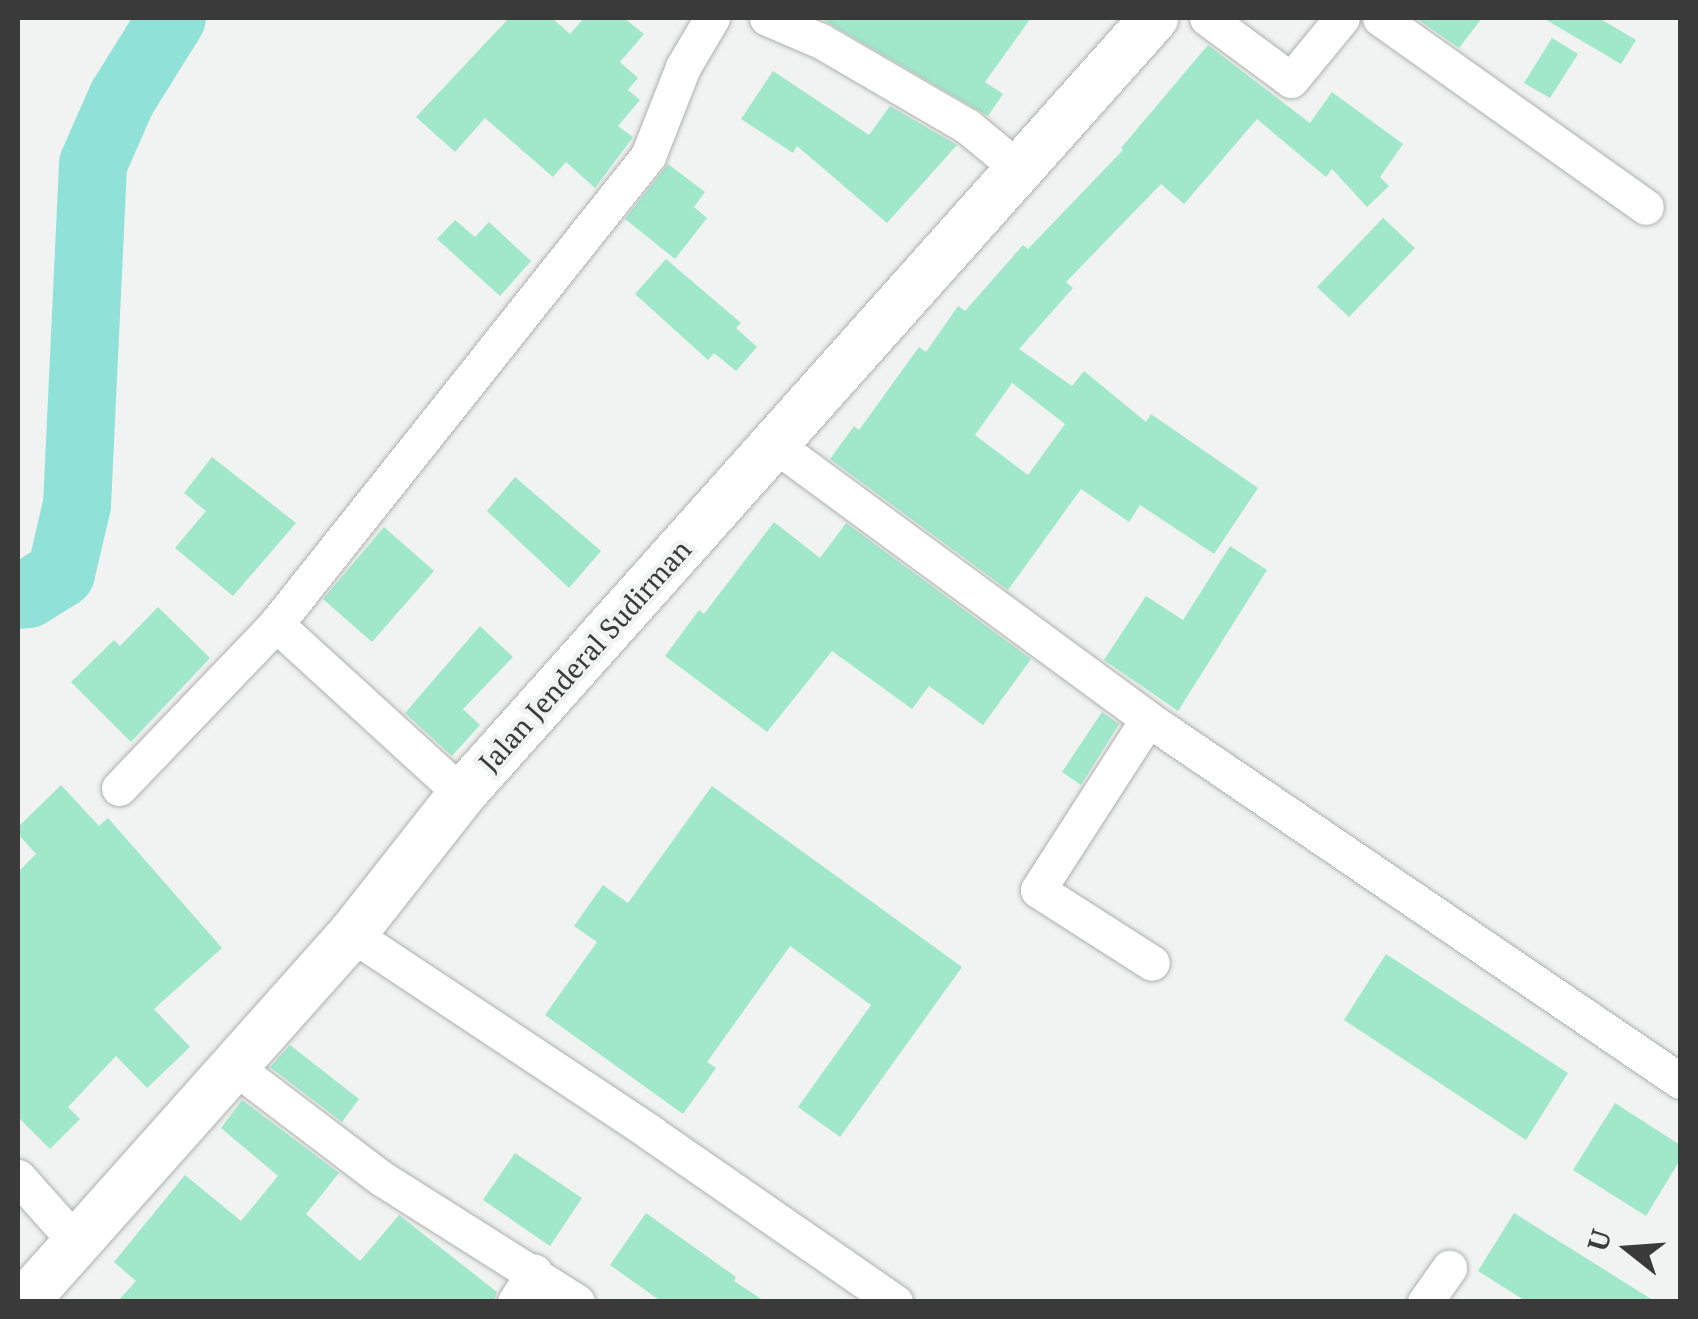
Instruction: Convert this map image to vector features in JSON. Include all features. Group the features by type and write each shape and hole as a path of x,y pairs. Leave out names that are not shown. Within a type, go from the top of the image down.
{"street":[{"path":"119,788 276,624 648,156 683,67 712,18"},
{"path":"766,18 821,42 967,126 1020,170"},
{"name":"Jalan Jenderal Sudirman","path":"24,1302 352,934 462,794 1154,18"},
{"path":"1207,18 1291,80 1342,18"},
{"path":"1380,18 1646,207"},
{"path":"774,444 1148,719 1680,1081"},
{"path":"276,624 462,794"},
{"path":"1148,719 1038,890 1152,963"},
{"path":"352,934 652,1133 895,1302"},
{"path":"232,1065 525,1287 577,1302"},
{"path":"18,1177 76,1242"},
{"path":"1425,1302 1449,1268"}],"building":[{"path":"509,18 552,18 570,34 584,18 624,18 644,34 620,62 638,78 628,90 640,100 618,126 633,137 595,188 566,162 553,177 485,118 455,152 416,117"},
{"path":"820,18 1031,18 985,82 1003,94 988,116"},
{"path":"1416,18 1482,18 1459,48"},
{"path":"1543,18 1599,18 1636,40 1621,64"},
{"path":"1552,38 1578,54 1550,98 1524,83"},
{"path":"1208,45 1310,123 1332,92 1403,144 1380,177 1389,186 1367,207 1332,169 1326,177 1257,119 1184,204 1161,184 1066,282 1073,288 1019,349 1072,386 1084,371 1146,422 1151,414 1258,488 1214,554 1140,505 1129,522 1081,489 1008,590 830,459 854,426 859,430 919,347 926,352 958,306 965,311 1023,245 1028,249","holes":["1012,383 1065,424 1028,475 975,435"]},
{"path":"773,71 869,135 890,106 957,145 887,223 797,146 793,153 741,119"},
{"path":"668,164 705,192 694,207 707,218 675,259 625,219"},
{"path":"1383,218 1415,248 1349,317 1317,287"},
{"path":"455,220 475,237 489,222 531,261 500,296 437,239"},
{"path":"666,259 741,323 736,328 757,347 736,371 714,353 708,360 635,294"},
{"path":"212,457 296,523 233,596 175,548 206,511 184,493"},
{"path":"515,477 601,551 569,588 487,511"},
{"path":"774,522 820,558 846,523 1031,659 983,725 929,686 912,709 832,651 767,732 665,656 699,610 704,614"},
{"path":"384,527 434,571 372,642 323,599"},
{"path":"1230,546 1267,570 1178,711 1104,660 1146,596 1183,620"},
{"path":"158,607 210,658 131,742 71,682 114,640 120,646"},
{"path":"480,626 513,657 463,709 480,725 452,756 405,713"},
{"path":"1102,712 1119,724 1081,785 1062,772"},
{"path":"61,785 99,826 108,818 222,948 154,1009 190,1047 147,1088 116,1056 68,1107 80,1119 50,1149 18,1117 18,872 36,854 18,834 18,827"},
{"path":"712,786 962,967 840,1137 798,1107 871,1005 790,946 707,1062 716,1068 683,1114 545,1015 597,942 574,926 603,885 628,903"},
{"path":"1386,954 1568,1073 1526,1140 1344,1020"},
{"path":"290,1045 359,1099 342,1122 270,1067"},
{"path":"242,1100 339,1173 306,1214 360,1261 399,1215 497,1292 494,1302 117,1302 136,1281 114,1262 185,1175 241,1221 278,1176 221,1128"},
{"path":"1615,1103 1680,1145 1680,1160 1646,1216 1573,1170"},
{"path":"515,1153 582,1198 550,1246 483,1200"},
{"path":"646,1213 766,1302 662,1302 610,1265"},
{"path":"1514,1213 1656,1302 1527,1302 1478,1271"}],"waterway":[{"path":"18,595 28,594 61,573 77,505 93,164 122,98 172,18"}]}
